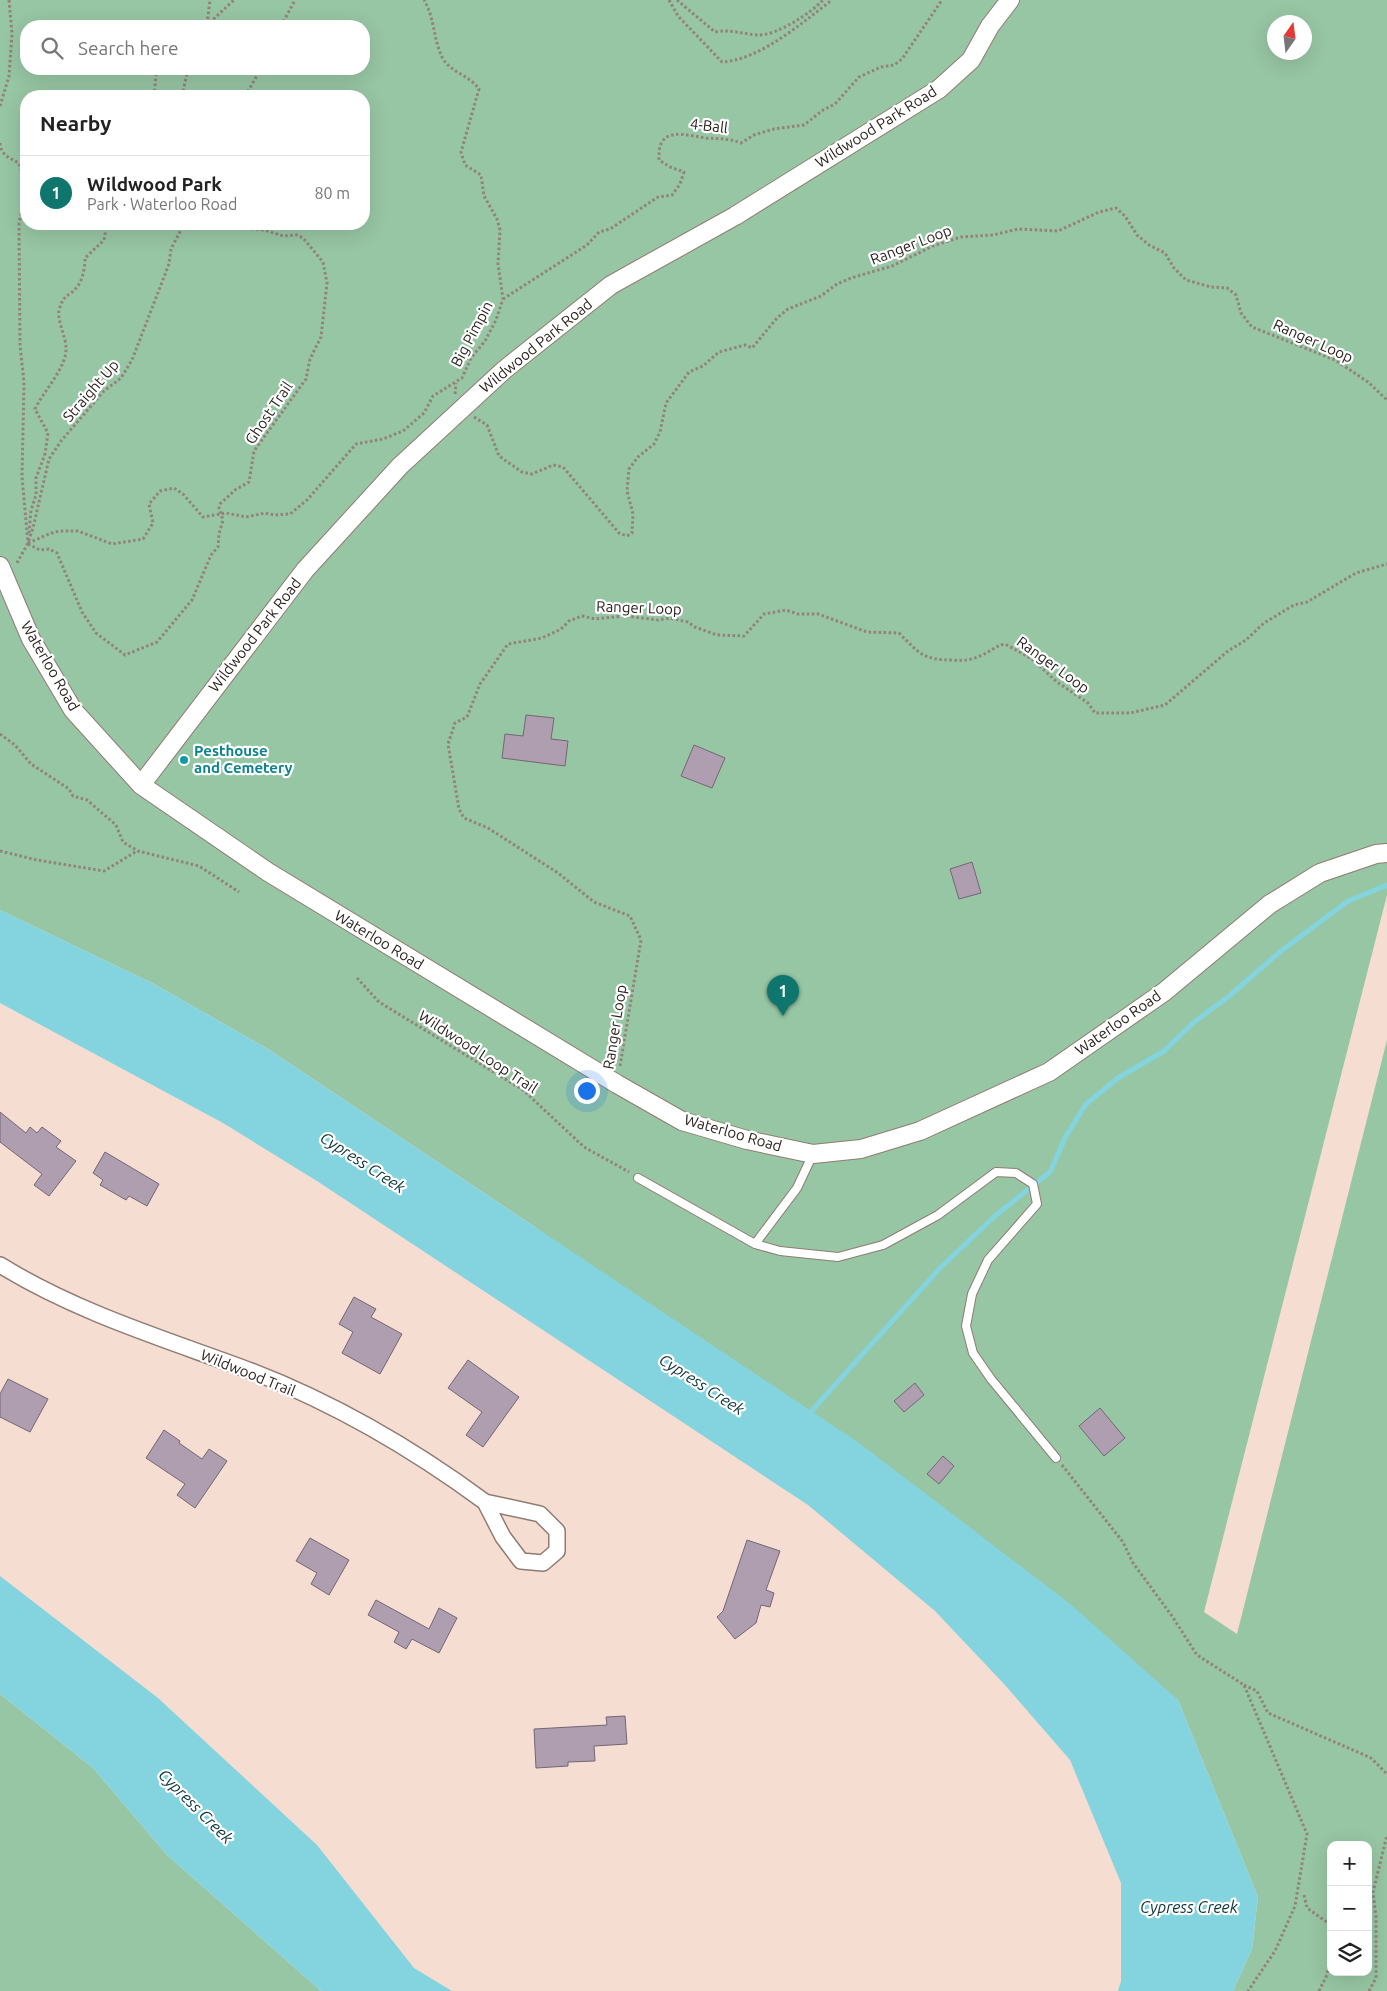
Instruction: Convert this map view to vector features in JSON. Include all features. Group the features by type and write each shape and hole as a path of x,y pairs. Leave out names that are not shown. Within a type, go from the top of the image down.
{"street":[{"name":"Wildwood Park Road","path":"141,785 305,570 400,466 463,407 504,370 611,285 735,216 938,88 971,60 990,26 1010,0"},
{"name":"Waterloo Road","path":"0,566 31,639 73,710 141,785 268,872 617,1084 682,1120 747,1140 812,1154 861,1149 920,1132 1048,1072 1164,992 1270,904 1320,873 1376,854 1387,853"},
{"name":"Wildwood Trail","path":"0,1265 36,1287 119,1324 253,1372 357,1420 441,1469 485,1502"},
{"path":"485,1502 540,1514 557,1531 557,1551 543,1563 521,1561 502,1537 485,1502"}],"lane":[{"path":"754,1244 797,1188 812,1154"},
{"path":"638,1178 754,1244 780,1250 838,1258 883,1246 938,1215 996,1172 1016,1173 1033,1184 1037,1204 988,1260 972,1294 966,1326 973,1353 986,1373 1056,1458"}],"path":[{"path":"0,106 9,76 12,34 9,0"},
{"path":"208,20 210,0"},
{"path":"213,20 234,0"},
{"path":"284,20 296,0"},
{"name":"Big Pimpin","path":"28,544 54,532 64,531 78,531 112,544 143,539 153,523 149,504 160,491 174,488 184,494 203,517 221,513 246,517 265,513 274,516 290,514 307,500 356,444 383,439 403,431 424,413 433,396 439,390 456,383 468,368 476,350 485,341 496,320 502,300 498,264 500,230 497,219 484,196 481,174 465,165 461,152 479,89 473,81 456,72 444,61 437,45 430,10 424,0"},
{"path":"669,0 678,16 722,62 743,58 779,39 832,0"},
{"path":"677,0 715,32 734,31 759,35 775,32 807,14 823,0"},
{"name":"4-Ball","path":"502,300 587,245 599,232 610,229 658,197 672,195 680,184 684,172 670,168 659,160 658,149 661,142 676,133 727,138 740,143 754,135 774,128 804,125 822,110 835,104 859,77 881,67 894,64 902,59 942,0"},
{"path":"155,90 156,75"},
{"path":"183,90 187,75"},
{"path":"249,90 257,75"},
{"path":"0,143 0,149 5,156 19,162 20,165"},
{"name":"Ranger Loop","path":"463,407 487,425 499,456 522,472 532,474 553,465 563,466 619,533 627,536 632,533 632,514 627,491 629,470 638,456 654,444 660,432 666,403 689,372 704,366 719,352 745,345 752,348 788,309 821,296 837,284 892,266 933,246 961,237 993,235 1018,229 1058,231 1099,212 1116,208 1125,216 1138,235 1149,246 1165,253 1174,268 1186,280 1211,287 1227,288 1236,295 1241,313 1252,327 1335,360 1357,373 1387,400"},
{"path":"20,218 20,345 24,382 22,477 28,544"},
{"path":"28,544 36,478 45,454 48,432 35,409 48,385 59,371 66,350 58,313 65,295 78,286 85,268 85,258 104,240 106,230"},
{"name":"Straight Up","path":"28,544 49,459 61,441 104,391 121,378 132,360 169,264 171,249 181,230"},
{"name":"Ghost Trail","path":"28,544 40,550 49,549 57,553 66,569 68,582 96,633 125,654 157,642 165,629 192,600 211,555 218,547 223,520 220,504 234,490 249,482 254,451 306,379 310,359 321,337 327,284 324,262 303,238 297,235 283,236 264,230"},
{"path":"456,383 456,399 463,407"},
{"name":"Ranger Loop","path":"617,1084 641,940 630,916 594,902 558,873 488,828 464,818 460,809 448,744 455,724 467,717 480,684 508,644 542,638 561,629 568,621 582,616 595,619 625,616 658,620 670,618 688,622 695,627 717,635 744,636 764,614 786,610 798,614 818,614 867,632 899,633 917,650 932,660 967,661 988,652 996,645 1005,644 1032,659 1057,682 1088,703 1095,713 1130,713 1165,705 1228,651 1246,640 1264,623 1294,605 1307,602 1356,572 1387,564"},
{"path":"0,734 15,745 31,764 69,789 73,796 87,800 116,825 123,842 138,851 199,866 239,892"},
{"path":"0,851 37,860 104,871 138,851"},
{"name":"Wildwood Loop Trail","path":"358,978 379,1002 523,1090 584,1147 638,1178"},
{"path":"1056,1458 1123,1542 1133,1563 1172,1616 1197,1655 1244,1685 1257,1691 1268,1713 1371,1758 1387,1774"},
{"path":"1244,1685 1307,1834 1295,1906 1275,1951 1248,1991"},
{"path":"1369,1991 1376,1978 1376,1917 1373,1892 1387,1835"},
{"path":"1295,1906 1304,1895 1307,1908 1327,1923"},
{"path":"1319,1991 1327,1974"}],"green space":[{"path":"0,0 1387,0 1387,895 1204,1612 1237,1634 1387,1040 1387,1991 1233,1991 1252,1949 1258,1897 1178,1700 535,1227 268,1049 154,984 0,910"},
{"path":"0,1694 93,1768 167,1855 321,1991 0,1991"}],"water":[{"name":"Cypress Creek","path":"0,910 154,984 268,1049 859,1443 1069,1603 1178,1700 1258,1897 1252,1949 1233,1991 1118,1991 1121,1981 1121,1883 1070,1760 1004,1684 935,1611 808,1505 317,1181 223,1123 0,1003"},
{"name":"Cypress Creek","path":"0,1576 158,1698 317,1845 414,1968 452,1991 321,1991 167,1855 93,1768 0,1694"}],"building":[{"path":"526,715 554,718 551,739 568,741 565,766 502,758 505,734 523,736"},
{"path":"694,745 725,758 712,788 681,776"},
{"path":"972,862 981,893 959,899 950,869"},
{"path":"0,1112 26,1133 30,1127 37,1133 42,1127 61,1141 56,1147 76,1161 49,1196 34,1185 42,1174 0,1142"},
{"path":"105,1152 159,1184 147,1206 129,1196 126,1200 100,1185 103,1180 93,1173"},
{"path":"354,1297 376,1309 371,1317 402,1334 380,1374 342,1353 353,1332 339,1324"},
{"path":"468,1360 519,1397 483,1447 466,1435 482,1412 448,1388"},
{"path":"8,1379 48,1399 30,1432 0,1417 0,1394"},
{"path":"915,1383 924,1395 904,1412 894,1401"},
{"path":"1100,1408 1125,1438 1104,1456 1079,1426"},
{"path":"164,1430 202,1459 209,1449 227,1461 195,1508 177,1495 185,1484 146,1458"},
{"path":"943,1456 954,1466 939,1484 927,1474"},
{"path":"310,1538 349,1560 329,1595 311,1584 317,1573 296,1561"},
{"path":"747,1540 780,1551 766,1590 774,1593 770,1607 761,1605 756,1623 735,1639 717,1617 723,1611"},
{"path":"376,1600 429,1629 439,1608 457,1618 439,1653 412,1639 406,1649 394,1642 399,1632 368,1615"},
{"path":"625,1716 627,1744 594,1746 595,1761 568,1762 568,1766 536,1768 534,1729 607,1725 606,1717"}],"waterway":[{"path":"807,1416 940,1268 996,1215 1050,1172 1066,1136 1086,1104 1118,1078 1164,1051 1194,1022 1228,997 1281,951 1348,901 1387,885"}],"place":[{"name":"Pesthouse and Cemetery","path":"184,760"},
{"name":"Wildwood Park","path":"783,1016"}]}
